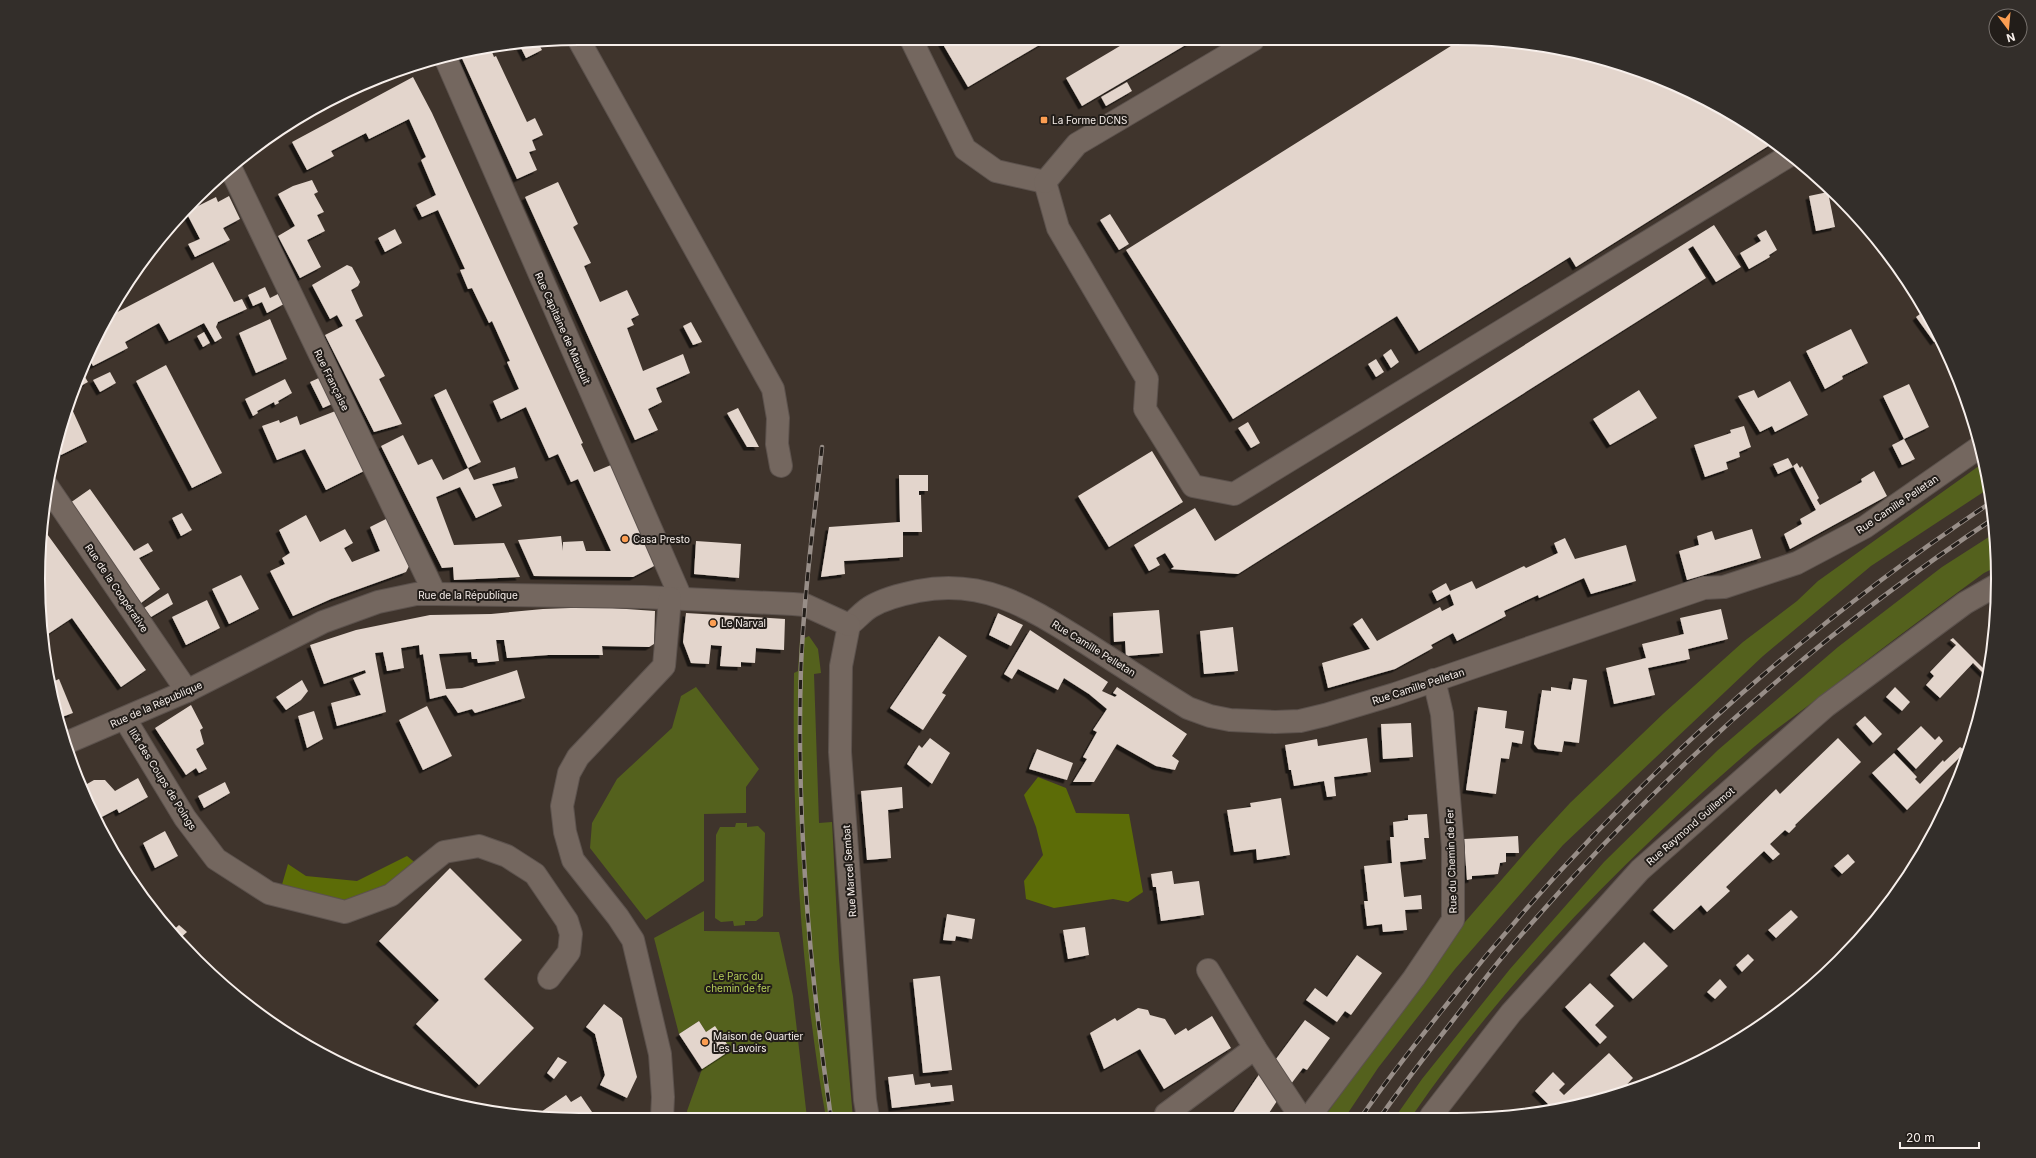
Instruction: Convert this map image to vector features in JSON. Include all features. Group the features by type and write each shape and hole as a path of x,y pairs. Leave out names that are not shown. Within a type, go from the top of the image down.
{"street":[{"path":"582,45 773,389 778,418 777,444 781,466"},
{"path":"914,45 965,149 996,171 1045,182"},
{"path":"1045,182 1077,144 1245,45"},
{"name":"Rue Capitaine de Mauduit","path":"447,62 676,598"},
{"path":"1045,182 1058,228 1148,379 1145,409 1193,486 1234,494 1785,158"},
{"name":"Rue Française","path":"233,173 435,594"},
{"name":"Rue Camille Pelletan","path":"849,625 871,606 887,599 940,586 975,589 992,593 1044,617 1188,708 1210,716 1230,720 1275,722 1300,721 1332,713 1434,680 1704,588 1724,587 1797,563 1865,527 1975,450"},
{"name":"Rue de la Coopérative","path":"52,494 187,691"},
{"name":"Rue Raymond Guillemot","path":"1433,1113 1511,1013 1640,870 1826,706 1965,603 1991,589"},
{"name":"Rue de la République","path":"70,741 187,691 323,622 378,602 416,594 676,598 805,605 849,625"},
{"path":"662,1113 664,1097 660,1054 633,940 618,917 573,860 565,832 562,806 569,773 578,757 664,666 676,598"},
{"name":"Rue Marcel Sembat","path":"849,625 841,666 840,752 867,1113"},
{"name":"Rue du Chemin de Fer","path":"1312,1113 1414,978 1453,920 1453,847 1442,714 1434,680"},
{"name":"Ilôt des Coups de Poings","path":"125,719 185,818 216,859 269,893 345,912 391,895 444,852 479,846 506,856 535,874 567,921 571,934 570,952 548,978"},
{"path":"1208,970 1255,1048 1298,1113"},
{"path":"1167,1113 1255,1048"}],"green space":[{"path":"1979,466 1983,492 1871,566 1763,656 1563,845 1455,969 1378,1068 1348,1113 1327,1113 1465,922 1570,803 1664,713 1743,642 1797,601 1818,581"},
{"path":"1989,537 1991,570 1940,605 1769,735 1700,794 1611,880 1526,970 1486,1017 1414,1113 1398,1113 1422,1079 1510,969 1604,862 1718,750 1838,647 1942,567"},
{"path":"809,636 818,649 821,673 814,674 819,823 832,822 839,959 853,1113 825,1113 810,1008 804,952 796,840 794,784 794,673 798,671 800,640"},
{"path":"696,687 759,769 746,787 746,813 704,814 704,881 646,920 590,848 592,823 617,779 672,728 681,696"},
{"path":"1038,777 1066,788 1076,813 1129,814 1143,892 1128,902 1113,899 1054,908 1026,899 1024,881 1043,855 1036,827 1024,795"},
{"path":"736,823 747,823 747,827 758,826 765,833 763,916 756,921 745,921 745,925 734,926 733,921 721,922 715,918 716,835 720,827 735,827"},
{"path":"407,856 418,865 394,881 348,902 281,888 288,864 306,876 357,881"},
{"name":"Le Parc du chemin de fer","path":"704,911 704,931 779,932 793,996 806,1113 688,1113 702,1069 730,1049 706,1032 699,1021 679,1034 654,938"}],"building":[{"path":"943,45 1039,45 968,87"},
{"path":"1122,45 1186,45 1082,106 1066,78"},
{"path":"1452,45 1492,46 1561,55 1629,73 1693,100 1754,135 1769,146 1576,267 1570,257 1419,351 1397,316 1233,419 1126,250"},
{"path":"540,46 542,50 526,58 521,49"},
{"path":"492,52 494,57 496,56 527,122 535,118 543,135 532,140 536,150 529,152 537,170 517,179 462,58"},
{"path":"413,77 432,113 583,443 581,444 594,472 611,465 656,565 633,577 534,576 518,540 561,536 563,551 563,542 583,541 586,551 611,551 578,479 571,482 558,454 549,458 526,407 501,419 493,401 519,389 507,362 510,361 492,321 489,323 472,288 468,289 460,270 465,269 438,210 422,217 416,205 436,195 421,160 426,157 409,119 369,139 366,133 331,151 334,156 307,170 292,142"},
{"path":"1127,82 1132,91 1106,106 1101,97"},
{"path":"312,180 318,192 314,194 324,212 317,215 325,231 307,240 321,267 300,278 278,236 295,226 278,194 293,186"},
{"path":"558,182 578,224 573,227 591,263 584,266 600,302 627,290 639,315 631,319 634,325 627,328 643,371 683,354 690,373 656,388 662,402 648,409 658,430 635,440 525,197"},
{"path":"1825,193 1829,195 1835,227 1816,231 1809,196"},
{"path":"229,196 240,219 223,228 230,240 195,257 188,244 200,239 188,216 195,207 216,197 218,202"},
{"path":"1110,214 1129,244 1119,250 1100,220"},
{"path":"1714,225 1741,267 1716,282 1693,246 1688,249 1706,278 1238,574 1171,569 1174,567 1165,553 1156,558 1160,565 1149,571 1134,545 1195,508 1215,541"},
{"path":"395,229 402,243 385,252 378,238"},
{"path":"1766,230 1777,250 1769,255 1770,257 1749,269 1740,253 1761,241 1757,235"},
{"path":"213,262 234,302 242,299 247,309 218,322 216,327 222,338 215,342 204,323 169,341 159,323 125,342 128,348 93,366 91,363 100,343 117,312"},
{"path":"347,265 352,267 360,282 358,286 351,290 363,316 355,320 385,376 379,379 402,424 374,432 325,335 343,326 337,315 330,319 312,285"},
{"path":"265,287 270,298 278,294 284,304 267,313 262,302 253,306 248,295"},
{"path":"1920,314 1935,341 1934,342 1916,317"},
{"path":"270,319 287,359 256,373 239,333"},
{"path":"691,322 702,342 693,345 683,326"},
{"path":"1851,329 1868,363 1842,376 1843,379 1825,389 1806,351"},
{"path":"204,332 210,343 203,347 197,336"},
{"path":"1391,349 1399,362 1391,368 1383,355"},
{"path":"1376,359 1384,372 1376,377 1368,364"},
{"path":"166,365 222,473 192,488 136,381"},
{"path":"110,372 116,383 100,392 93,380"},
{"path":"85,377 88,382 82,385"},
{"path":"321,377 334,403 323,408 310,382"},
{"path":"285,379 292,393 278,401 279,403 275,405 274,402 257,411 258,413 253,416 245,399"},
{"path":"1790,381 1808,415 1775,432 1772,426 1760,432 1738,396 1754,390 1758,398"},
{"path":"1909,384 1929,427 1904,439 1883,396"},
{"path":"446,389 481,462 468,468 434,395"},
{"path":"1639,390 1657,418 1610,445 1593,419"},
{"path":"738,408 759,447 747,447 727,413"},
{"path":"72,410 87,442 61,455 63,441"},
{"path":"338,410 366,470 326,490 305,449 277,460 262,426 279,420 280,423 297,416 300,425"},
{"path":"1248,422 1260,443 1251,448 1238,428"},
{"path":"1744,426 1751,447 1739,452 1740,457 1726,462 1728,469 1705,477 1694,445 1731,433 1730,430"},
{"path":"403,435 418,465 432,459 443,480 468,468 474,480 515,467 518,478 492,484 502,506 476,518 460,487 436,497 454,545 504,543 520,577 454,580 453,567 442,568 381,446"},
{"path":"1904,439 1915,459 1902,465 1892,445"},
{"path":"1152,451 1183,502 1109,547 1078,496"},
{"path":"1788,458 1793,467 1778,474 1773,464"},
{"path":"1797,463 1800,468 1802,466 1819,498 1817,500 1820,505 1862,482 1861,479 1874,471 1887,496 1790,549 1784,534 1802,524 1800,519 1816,510 1793,466"},
{"path":"899,475 928,475 928,491 919,491 919,495 921,495 922,532 903,532 903,557 844,561 845,574 821,577 829,527 900,522"},
{"path":"90,489 134,551 148,543 153,551 139,558 160,589 141,603 70,503"},
{"path":"182,513 192,530 181,536 172,518"},
{"path":"306,515 320,542 345,529 353,543 344,548 352,562 380,551 370,527 392,516 413,558 406,572 331,599 293,616 270,571 285,564 282,558 290,553 279,530"},
{"path":"1752,529 1761,558 1687,580 1679,551 1699,545 1697,536 1712,531 1715,540"},
{"path":"47,534 146,670 121,687 72,618 48,634 45,579"},
{"path":"1565,538 1575,559 1626,545 1636,581 1591,594 1584,578 1539,598 1538,595 1504,611 1506,616 1457,641 1453,633 1431,645 1433,648 1395,669 1328,688 1322,663 1370,649 1353,624 1362,618 1377,641 1440,607 1442,611 1454,605 1450,594 1437,601 1432,591 1446,583 1450,591 1472,581 1476,589 1524,566 1526,568 1558,553 1554,543"},
{"path":"696,541 741,544 739,578 694,574"},
{"path":"241,575 259,609 229,624 212,589"},
{"path":"168,593 173,604 151,617 144,608"},
{"path":"207,600 220,628 186,645 172,617"},
{"path":"598,607 655,611 654,644 649,647 602,646 603,655 548,655 507,658 504,640 496,640 499,661 478,663 477,659 472,659 471,652 439,654 446,689 462,688 517,670 525,698 475,713 472,709 458,713 446,695 430,699 423,654 420,655 419,645 401,648 404,668 387,671 383,652 375,653 386,712 337,726 331,703 361,695 353,678 366,673 365,670 324,684 310,645 356,630 430,615 491,614 543,609"},
{"path":"1721,609 1728,639 1688,649 1690,659 1648,668 1655,695 1614,704 1606,668 1646,658 1642,644 1684,634 1680,618"},
{"path":"1159,610 1163,653 1126,656 1125,641 1114,642 1113,613"},
{"path":"686,613 785,619 784,650 756,648 755,663 741,662 741,667 720,666 722,646 711,645 709,664 691,663 683,642"},
{"path":"998,613 1023,625 1011,646 989,635"},
{"path":"1233,627 1238,671 1204,674 1200,631"},
{"path":"1030,630 1108,682 1102,691 1115,697 1117,695 1113,693 1117,687 1187,734 1172,756 1179,761 1175,770 1156,766 1117,744 1094,782 1073,782 1087,759 1083,757 1097,732 1093,730 1107,709 1089,694 1064,678 1058,690 1018,669 1012,679 1004,674"},
{"path":"939,636 967,656 942,693 946,695 923,730 890,708"},
{"path":"1953,638 1983,668 1983,673 1973,663 1940,698 1926,685 1934,676 1930,672 1956,645 1950,640"},
{"path":"1573,678 1587,680 1579,743 1564,741 1562,752 1538,749 1534,744 1542,690 1551,691 1551,687 1571,690"},
{"path":"59,679 73,713 63,717 55,681"},
{"path":"302,680 308,691 301,700 286,710 276,697"},
{"path":"1895,687 1910,702 1902,711 1886,697"},
{"path":"191,705 203,728 200,730 204,744 196,749 207,769 199,773 196,768 186,775 155,728"},
{"path":"427,706 452,756 423,770 399,720"},
{"path":"1478,707 1507,711 1505,728 1524,731 1522,744 1512,742 1509,759 1501,758 1496,794 1466,790"},
{"path":"314,711 323,739 307,748 298,716"},
{"path":"1865,716 1882,734 1873,743 1856,724"},
{"path":"1411,723 1413,757 1383,759 1381,724"},
{"path":"1921,726 1935,740 1939,736 1943,741 1916,769 1897,749"},
{"path":"930,738 950,753 932,784 907,764 919,745 922,748"},
{"path":"1367,738 1371,772 1334,777 1336,796 1327,797 1324,781 1294,786 1291,770 1289,770 1285,745 1317,739 1318,746"},
{"path":"1838,738 1861,762 1795,825 1796,826 1789,833 1785,830 1770,844 1780,854 1773,860 1764,851 1726,887 1730,891 1707,912 1701,905 1674,930 1653,910 1776,789 1780,794"},
{"path":"1960,747 1963,749 1961,756 1907,810 1872,773 1894,753 1917,777 1915,779 1920,784 1943,760 1944,762"},
{"path":"1037,749 1073,763 1067,780 1029,769"},
{"path":"138,778 148,797 119,813 117,809 101,817 87,784 94,780 105,780 115,791"},
{"path":"225,782 230,793 204,808 198,796"},
{"path":"902,787 903,808 888,810 891,858 867,860 861,791"},
{"path":"1281,798 1290,855 1257,860 1256,849 1234,852 1227,810 1251,807 1250,803"},
{"path":"1427,814 1429,838 1424,838 1426,859 1400,862 1404,897 1421,895 1422,909 1405,910 1407,930 1383,932 1382,924 1367,926 1364,901 1368,901 1364,866 1392,863 1390,837 1394,837 1393,822 1408,820 1408,815"},
{"path":"165,831 178,856 155,868 143,843"},
{"path":"1518,836 1519,853 1506,853 1506,862 1500,863 1498,874 1472,876 1472,879 1467,880 1464,839"},
{"path":"1848,854 1855,862 1842,874 1834,866"},
{"path":"450,868 522,940 484,979 534,1028 479,1085 416,1024 439,1000 379,941"},
{"path":"1172,871 1174,884 1199,881 1204,915 1161,921 1156,887 1153,887 1151,874"},
{"path":"1791,910 1798,917 1776,938 1768,930"},
{"path":"947,914 975,919 972,939 956,936 955,941 943,940"},
{"path":"179,925 187,932 182,936 176,928"},
{"path":"1085,927 1089,955 1068,959 1063,930"},
{"path":"1644,942 1668,966 1633,999 1610,975"},
{"path":"1748,954 1754,960 1742,972 1736,965"},
{"path":"1357,955 1382,973 1351,1015 1345,1011 1337,1022 1306,1000 1315,988 1327,997"},
{"path":"940,976 952,1070 923,1073 913,979"},
{"path":"1720,979 1727,987 1715,999 1707,992"},
{"path":"1590,983 1614,1006 1595,1025 1607,1037 1600,1044 1565,1007"},
{"path":"604,1004 622,1018 637,1077 627,1098 600,1085 605,1075 595,1034 586,1027"},
{"path":"1138,1008 1148,1010 1150,1015 1165,1019 1175,1035 1186,1028 1188,1031 1212,1016 1231,1048 1164,1089 1140,1049 1104,1069 1090,1033 1115,1018 1117,1021"},
{"path":"1305,1020 1330,1038 1307,1070 1303,1068 1291,1084 1276,1059"},
{"name":"Maison de Quartier Les Lavoirs","path":"699,1021 706,1032 715,1026 731,1050 702,1069 679,1034"},
{"path":"1609,1053 1633,1078 1625,1086 1595,1095 1549,1105 1535,1091 1553,1072 1565,1084 1559,1090 1564,1095"},
{"path":"558,1057 567,1062 554,1079 547,1073"},
{"path":"1260,1073 1277,1101 1269,1113 1233,1113"},
{"path":"913,1074 915,1085 930,1083 931,1087 952,1085 954,1101 892,1108 888,1077"},
{"path":"566,1095 571,1102 581,1096 592,1112 579,1113 541,1112"}],"railway":[{"path":"822,447 802,639 800,779 802,836 816,1005 830,1113"},
{"path":"1364,1113 1417,1042 1509,928 1571,860 1635,794 1701,730 1770,669 1841,611 1915,555 1986,506"},
{"path":"1383,1113 1426,1055 1510,948 1564,887 1619,829 1677,772 1736,717 1861,613 1926,565 1988,523"}],"place":[{"name":"La Forme DCNS","path":"1044,120"},
{"name":"Casa Presto","path":"625,539"},
{"name":"Le Narval","path":"713,623"},
{"name":"Maison de Quartier Les Lavoirs","path":"705,1042"}]}
